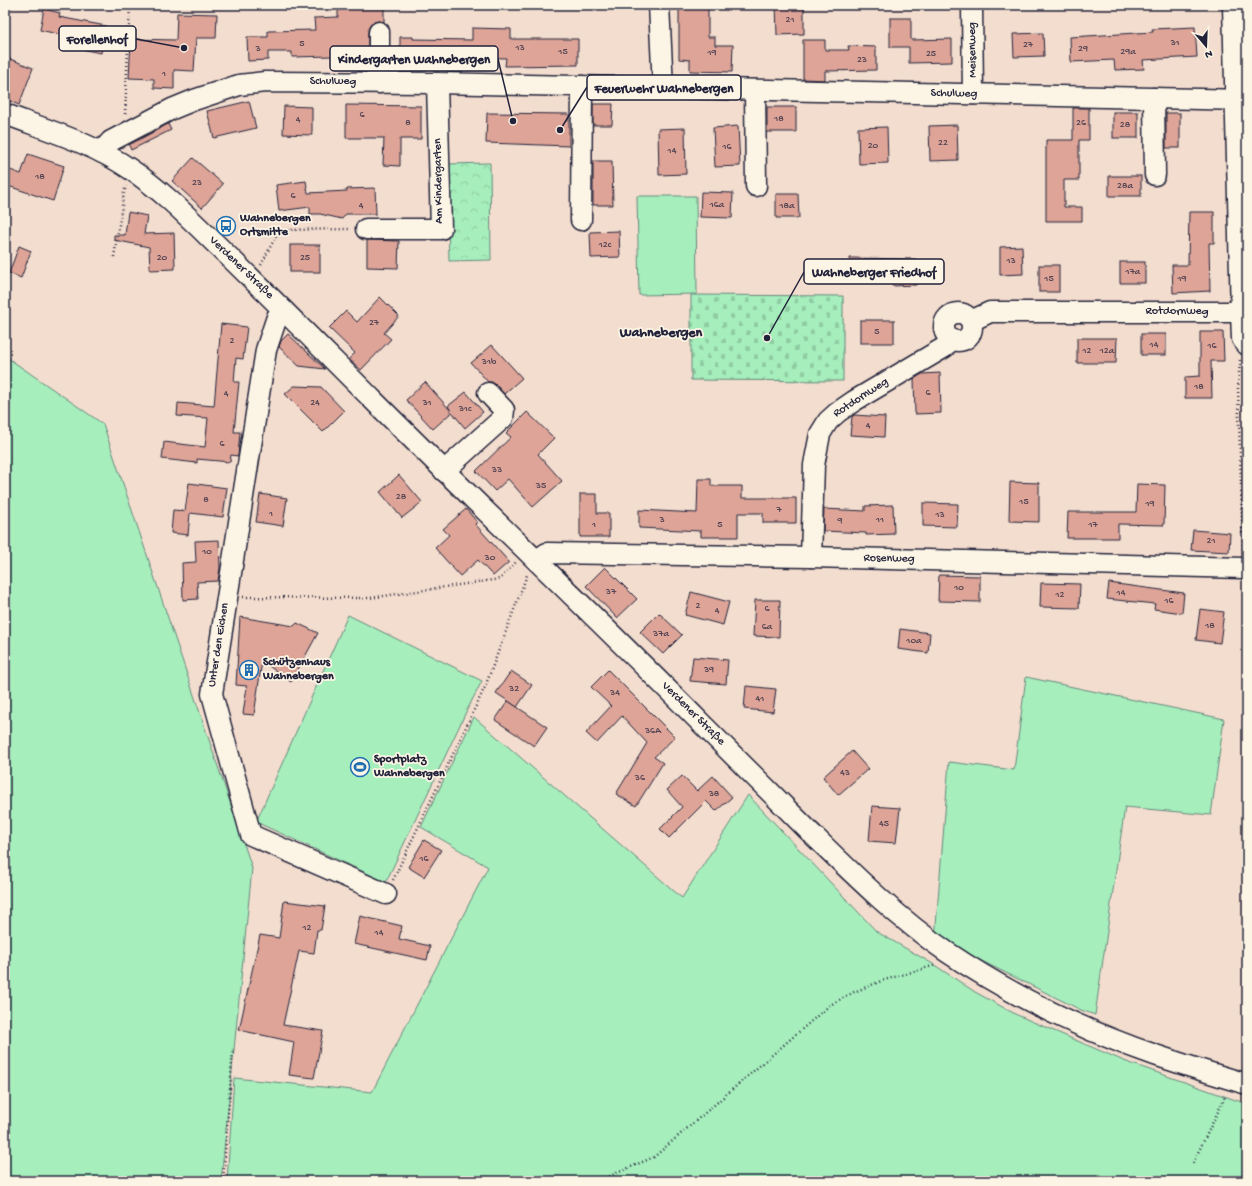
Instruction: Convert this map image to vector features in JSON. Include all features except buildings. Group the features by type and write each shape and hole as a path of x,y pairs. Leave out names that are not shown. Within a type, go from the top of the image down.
{"street":[{"path":"658,5 663,88"},
{"name":"Meisenweg","path":"972,5 973,94"},
{"path":"1233,5 1242,100 1241,312 1242,339 1245,351"},
{"path":"379,32 379,82"},
{"name":"Schulweg","path":"101,152 111,141 179,106 239,85 265,82 437,83 1242,100"},
{"name":"Am Kindergarten","path":"366,229 441,229 437,83"},
{"path":"581,220 582,86"},
{"path":"755,90 756,186"},
{"path":"1154,98 1155,175"},
{"name":"Verdener Straße","path":"5,114 82,143 101,152 128,168 176,205 253,279 444,471 537,560 854,876 906,921 942,958 1080,1025 1153,1054 1239,1082"},
{"name":"Unter den Eichen","path":"284,311 277,317 266,350 212,694 251,834 386,894"},
{"name":"Rotdornweg","path":"811,557 814,465 820,434 828,421 838,412 945,347 950,339 944,329 944,324 947,318 951,315 957,313 962,314 968,316 971,321 990,312 1241,312"},
{"path":"444,471 503,418 504,410 488,393"},
{"name":"Rosenweg","path":"537,560 547,553 811,557 1243,568"}],"path":[{"path":"124,134 130,5"},
{"path":"114,257 124,193 128,181"},
{"path":"253,279 279,230 366,229"},
{"path":"1243,568 1238,387 1239,360 1245,351"},
{"path":"227,597 370,598 500,579 519,558 522,546"},
{"path":"386,894 485,687 530,567 537,560"},
{"path":"598,1181 654,1157 830,1005 854,992 942,958"},
{"path":"223,1181 233,1049"},
{"path":"1192,1163 1226,1095 1239,1082"}],"green space":[{"path":"490,163 491,260 449,261 447,164"},
{"path":"637,196 696,196 697,294 639,295"},
{"path":"691,295 843,296 843,381 691,380"},
{"path":"5,356 103,424 252,868 221,1181 5,1181"},
{"name":"Sportplatz Wahnebergen","path":"348,615 482,681 386,882 256,822"},
{"path":"1026,677 1224,719 1211,815 1125,807 1095,1015 1081,1010 935,938 949,762 1014,770"},
{"path":"474,717 682,898 748,795 877,932 933,964 975,992 1017,1015 1124,1061 1247,1104 1247,1181 227,1181 234,1078 372,1092 488,867 421,827"}],"place":[{"name":"Forellenhof","path":"184,48"},
{"name":"Kindergarten Wahnebergen","path":"513,121"},
{"name":"Feuerwehr Wahnebergen","path":"560,130"},
{"name":"Wahnebergen Ortsmitte","path":"226,226"},
{"name":"Wahneberger Friedhof","path":"767,338"},
{"name":"Schützenhaus Wahnebergen","path":"249,670"},
{"name":"Sportplatz Wahnebergen","path":"360,767"}],"district":[{"name":"Wahnebergen","path":"661,333"}]}
